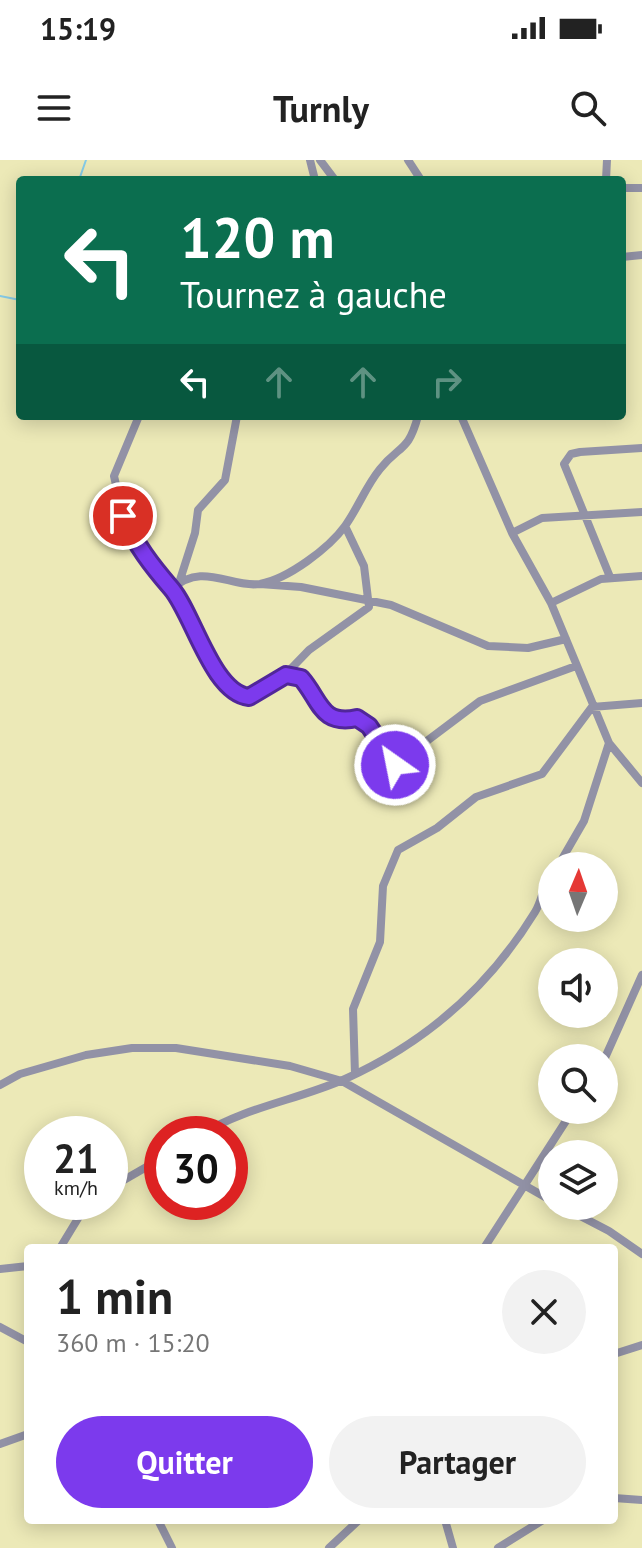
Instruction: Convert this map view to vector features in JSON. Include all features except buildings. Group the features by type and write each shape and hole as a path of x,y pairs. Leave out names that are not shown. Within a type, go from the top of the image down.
{"street":[{"path":"137,420 114,476 133,537 152,569 176,586 201,646 237,694 254,696 286,675 309,650 363,613 370,603 364,566 345,526"},
{"path":"176,586 195,533 198,510 225,480 236,420"},
{"path":"259,584 300,564 345,526 383,466 408,445 417,420"},
{"path":"463,420 512,533 551,603 609,743 642,783"},
{"path":"610,577 565,471 566,459 580,452 642,448"},
{"path":"512,533 542,518 642,512"},
{"path":"176,586 213,576 301,587 401,608 488,646 528,648 566,639"},
{"path":"551,603 610,577 642,576"},
{"path":"286,675 303,680 325,714 344,721 357,718 368,725 395,765 480,701 576,666"},
{"path":"355,1074 353,1009 380,942 383,886 398,850 437,828 476,797 542,774 592,707 642,703"},
{"path":"566,852 584,821 609,743"},
{"path":"236,1116 342,1081 411,1045 474,992 538,906"},
{"path":"611,1044 642,975"},
{"path":"0,1085 20,1074 86,1055 132,1048 213,1053 290,1066 342,1081 538,1192"},
{"path":"487,1244 564,1124"},
{"path":"62,1244 77,1220"},
{"path":"588,1220 642,1254"},
{"path":"0,1269 24,1266"},
{"path":"0,1327 24,1340"},
{"path":"618,1353 642,1345"},
{"path":"0,1444 24,1435"},
{"path":"618,1498 642,1500"},
{"path":"160,1524 172,1548"},
{"path":"329,1548 355,1524"},
{"path":"446,1524 453,1548"},
{"path":"498,1548 537,1524"}],"waterway":[{"path":"80,176 86,160"},
{"path":"0,296 16,299"}],"route":[{"path":"123,516 152,569 172,589 201,646 230,688 243,697 249,697 286,675 301,678 325,714 344,721 357,718 369,726 395,765"}]}
